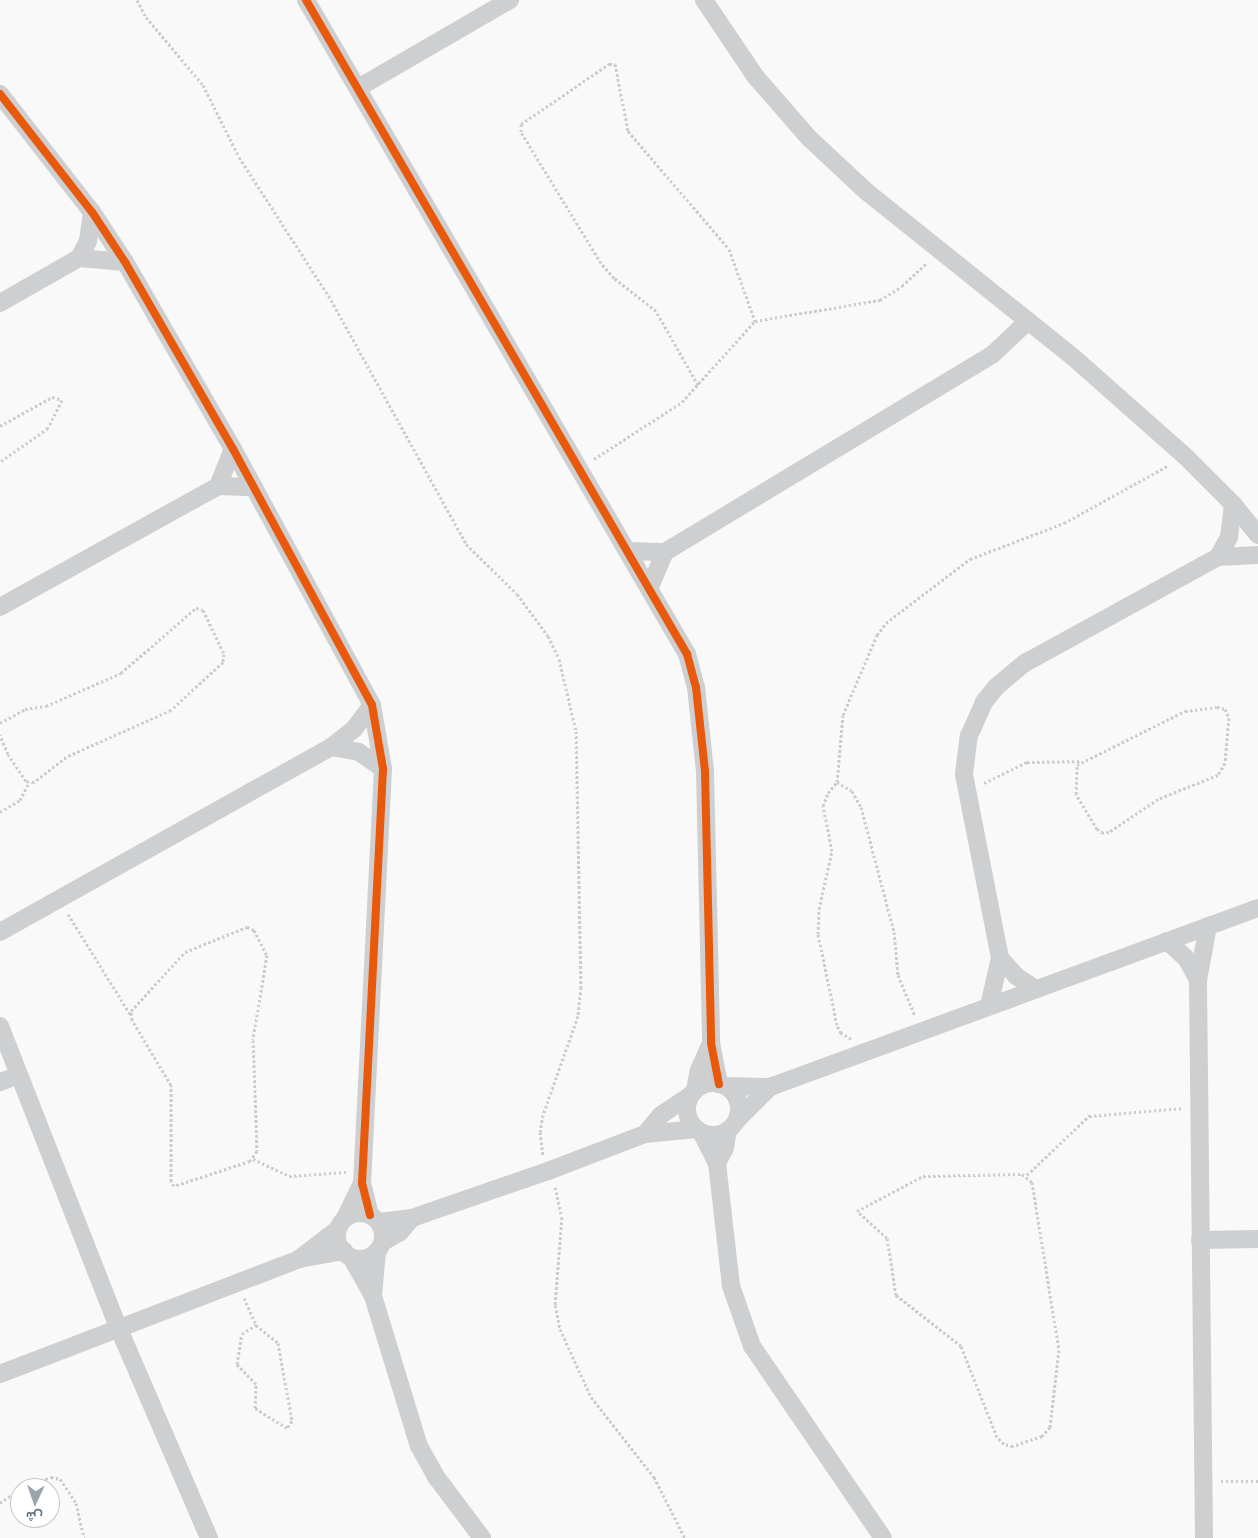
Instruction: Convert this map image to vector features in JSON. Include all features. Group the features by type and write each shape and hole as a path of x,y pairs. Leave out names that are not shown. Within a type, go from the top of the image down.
{"street":[{"path":"306,0 650,587 687,654 697,696 709,851 711,1043 722,1085 738,1100 725,1148 717,1163"},
{"path":"358,88 510,0"},
{"path":"704,0 755,76 809,138 868,192 1028,321 1185,456 1233,504 1258,535"},
{"path":"0,94 92,212 125,262 233,449 372,705 383,768 362,1177 342,1224 338,1241 373,1296 419,1446 437,1478 482,1538"},
{"path":"79,258 88,241 92,212"},
{"path":"0,303 79,258 102,258 125,262"},
{"path":"629,551 664,552 992,355 1028,321"},
{"path":"218,486 233,449"},
{"path":"0,607 218,486 254,487"},
{"path":"1218,557 1229,537 1233,504"},
{"path":"650,587 664,552"},
{"path":"989,1006 1000,958 964,774 969,736 984,702 1009,674 1218,557 1258,555"},
{"path":"1,930 331,747 354,729 372,705"},
{"path":"331,747 359,752 383,768"},
{"path":"645,1134 661,1115 706,1084 770,1087 1258,908"},
{"path":"1204,1538 1198,980 1208,926"},
{"path":"1167,941 1186,958 1198,980"},
{"path":"1000,958 1016,976 1036,989"},
{"path":"0,1026 119,1329 209,1538"},
{"path":"711,1043 698,1070 687,1113 699,1130 717,1163 731,1286 752,1346 883,1538"},
{"path":"0,1082 19,1075"},
{"path":"299,1259 358,1213 375,1219 412,1218 548,1171 645,1134 699,1130 715,1135 732,1125 770,1087"},
{"path":"362,1177 375,1219 380,1247 373,1296"},
{"path":"0,1374 299,1259 347,1254 362,1259 400,1232 412,1218"},
{"path":"1200,1240 1258,1239"}],"path":[{"path":"137,0 146,17 203,85 239,157 331,300 466,544 517,594 548,636 568,684 576,731 581,986 578,1016 543,1115 541,1147 559,1198 562,1216 555,1305 560,1329 591,1398 654,1477 685,1538"},
{"path":"698,385 656,311 614,278 601,263 522,132 521,124 609,64 615,64 628,131 725,244 755,321"},
{"path":"580,468 669,411 698,385 755,321 880,300 902,286 940,250"},
{"path":"0,426 52,397 62,400 48,428 0,462"},
{"path":"861,1054 853,1039 838,1030 818,934 818,909 832,850 823,806 828,793 837,782 842,715 876,635 886,623 970,559 1064,523 1185,456"},
{"path":"0,724 25,709 46,706 121,673 194,609 199,607 203,610 224,654 223,662 166,714 66,758 29,782 20,800 0,812"},
{"path":"966,792 1027,762 1082,761 1094,758 1185,711 1217,707 1228,713 1225,763 1218,775 1158,799 1109,832 1103,833 1097,829 1076,794 1075,772 1082,761"},
{"path":"0,734 8,754 29,782"},
{"path":"837,782 852,791 861,807 894,932 898,976 922,1031"},
{"path":"59,898 171,1085 171,1184 180,1186 253,1159 289,1176 362,1177"},
{"path":"130,1014 185,952 247,927 254,930 267,955 254,1025 258,1145 253,1159"},
{"path":"1027,1175 1032,1182 1059,1350 1050,1427 1042,1436 1013,1446 1004,1444 997,1437 961,1346 896,1295 887,1238 857,1211 923,1176 1027,1175 1089,1116 1199,1107"},
{"path":"237,1283 256,1325 278,1343 292,1421 287,1428 255,1408 256,1384 237,1364 242,1334 256,1325"},
{"path":"60,1479 76,1503 84,1538"},
{"path":"1203,1481 1258,1481"}],"cycle path":[{"path":"306,0 687,654 696,687 705,771 711,1043 719,1084"},
{"path":"0,94 92,212 125,262 233,449 372,705 383,769 362,1183 370,1215"}]}
